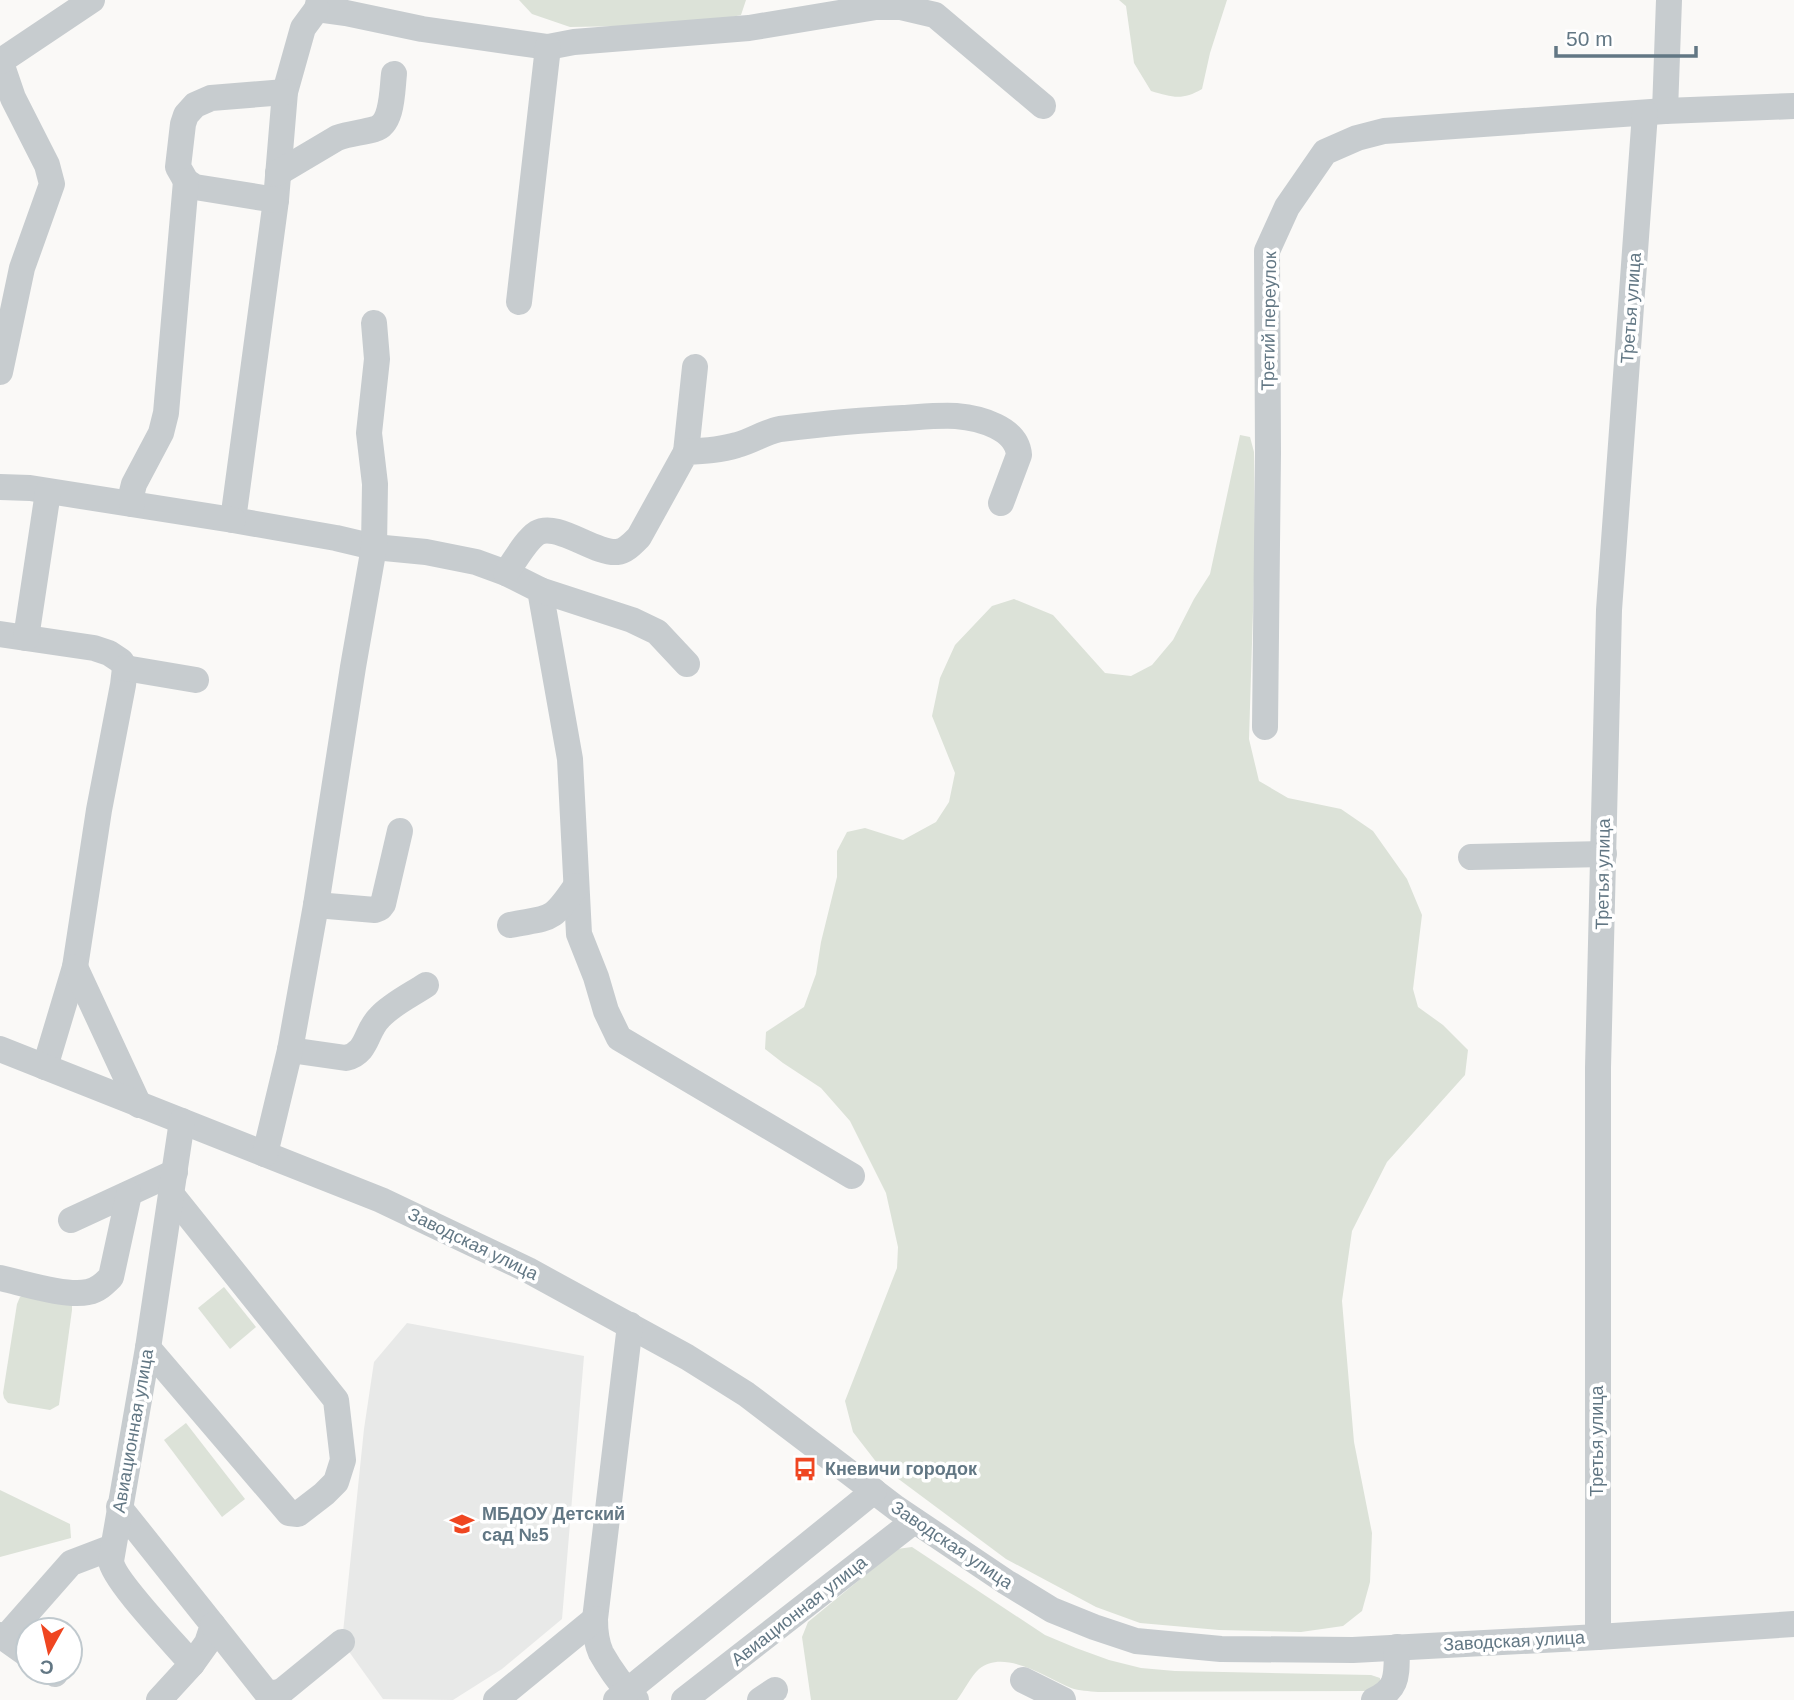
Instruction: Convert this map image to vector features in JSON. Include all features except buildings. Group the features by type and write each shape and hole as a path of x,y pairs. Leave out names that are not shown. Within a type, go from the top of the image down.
{"street":[{"path":"0,372 11,266 52,184 47,165 13,98 1,60 92,0"},
{"name":"Третья улица","path":"1598,1637 1598,1068 1609,610 1655,112 1670,0"},
{"path":"233,520 276,200 285,92 303,28 318,5 422,29 548,47 574,42 749,28 876,7 901,7 935,15 1043,106"},
{"path":"519,302 548,47"},
{"path":"278,173 337,138 377,129 383,125 388,118 394,74"},
{"path":"276,200 195,187 186,181 178,167 183,124 186,115 195,105 211,98 285,92"},
{"name":"Третий переулок","path":"1265,727 1267,251 1287,207 1325,152 1357,138 1384,131 1655,112 1794,106"},
{"path":"132,504 134,484 161,433 166,412 186,181"},
{"path":"265,1154 290,1050 374,547 375,484 369,433 377,359 374,323"},
{"path":"506,573 532,537 540,531 551,531 603,550 618,552 629,547 639,537 687,452 695,367"},
{"path":"687,452 721,450 780,429 859,421 958,416 987,423 1004,431 1019,447 1019,455 1001,503"},
{"path":"0,487 30,488 132,504 336,538 374,547 426,552 476,562 540,590 632,620 657,632 687,664"},
{"path":"26,638 48,492"},
{"path":"540,590 570,759 579,934 606,1011 619,1038 852,1175"},
{"path":"0,634 94,648 116,656 125,668 99,810 75,967 46,1068"},
{"path":"125,668 196,680"},
{"path":"316,905 375,910 380,908 400,831"},
{"path":"1471,857 1604,854"},
{"path":"510,925 547,918 556,913 576,886"},
{"path":"75,967 139,1105"},
{"path":"290,1050 346,1058 354,1056 365,1045 379,1017 426,985"},
{"name":"Заводская улица","path":"0,1049 381,1200 528,1269 630,1325 746,1394 914,1521 1006,1582 1052,1610 1136,1641 1222,1649 1353,1650 1794,1624"},
{"name":"Авиационная улица","path":"182,1121 149,1348 119,1507 111,1566 126,1588 192,1664"},
{"path":"71,1220 129,1194 173,1184 336,1400 343,1460 335,1482 298,1514 289,1513 149,1348"},
{"path":"0,1278 68,1293 88,1292 101,1287 111,1277 129,1194"},
{"path":"630,1325 595,1619 595,1634 601,1652 626,1697 874,1491"},
{"path":"119,1507 266,1692 282,1691 342,1642"},
{"name":"Авиационная улица","path":"684,1700 914,1521"},
{"path":"2,1637 71,1563 113,1547"},
{"path":"496,1700 595,1619"},
{"path":"159,1700 192,1664 207,1643 213,1625"},
{"path":"1374,1700 1387,1694 1394,1685 1397,1647"},
{"path":"1023,1680 1063,1700"}],"shaded area":[{"path":"519,0 746,0 741,15 727,18 629,26 570,27 532,14"},
{"path":"1119,0 1227,0 1202,89 1177,97 1151,91 1134,63 1126,6"},
{"path":"1240,435 1250,437 1254,452 1255,547 1249,739 1259,781 1288,798 1341,809 1373,831 1407,879 1422,915 1413,989 1418,1007 1443,1025 1468,1050 1465,1075 1387,1162 1352,1231 1342,1301 1354,1442 1372,1533 1370,1582 1362,1611 1343,1626 1301,1632 1219,1630 1140,1623 1096,1607 1006,1559 877,1463 853,1432 845,1401 897,1268 898,1247 886,1193 850,1121 821,1088 765,1049 766,1032 804,1007 816,974 837,877 837,851 847,832 865,828 903,840 936,822 949,802 955,773 932,716 940,678 955,645 992,606 1014,599 1053,615 1105,673 1131,676 1152,665 1173,640 1210,574"},
{"path":"224,1287 256,1327 230,1349 198,1308"},
{"path":"22,1296 72,1304 59,1405 50,1410 8,1403 4,1398 17,1304"},
{"name":"МБДОУ Детский сад №5","path":"407,1323 584,1356 562,1619 502,1669 453,1700 383,1699 342,1642 364,1429 374,1362"},
{"path":"186,1423 245,1499 222,1517 164,1440"},
{"path":"0,1490 70,1524 71,1538 0,1557"},
{"path":"912,1547 1045,1635 1109,1660 1141,1668 1175,1671 1371,1675 1380,1678 1380,1688 1368,1691 1098,1692 1074,1689 1025,1667 1001,1662 989,1663 979,1669 957,1700 811,1700 802,1637 808,1622 897,1549"}],"place":[{"name":"Кневичи городок","path":"805,1469"},
{"name":"МБДОУ Детский сад №5","path":"462,1524"}]}
